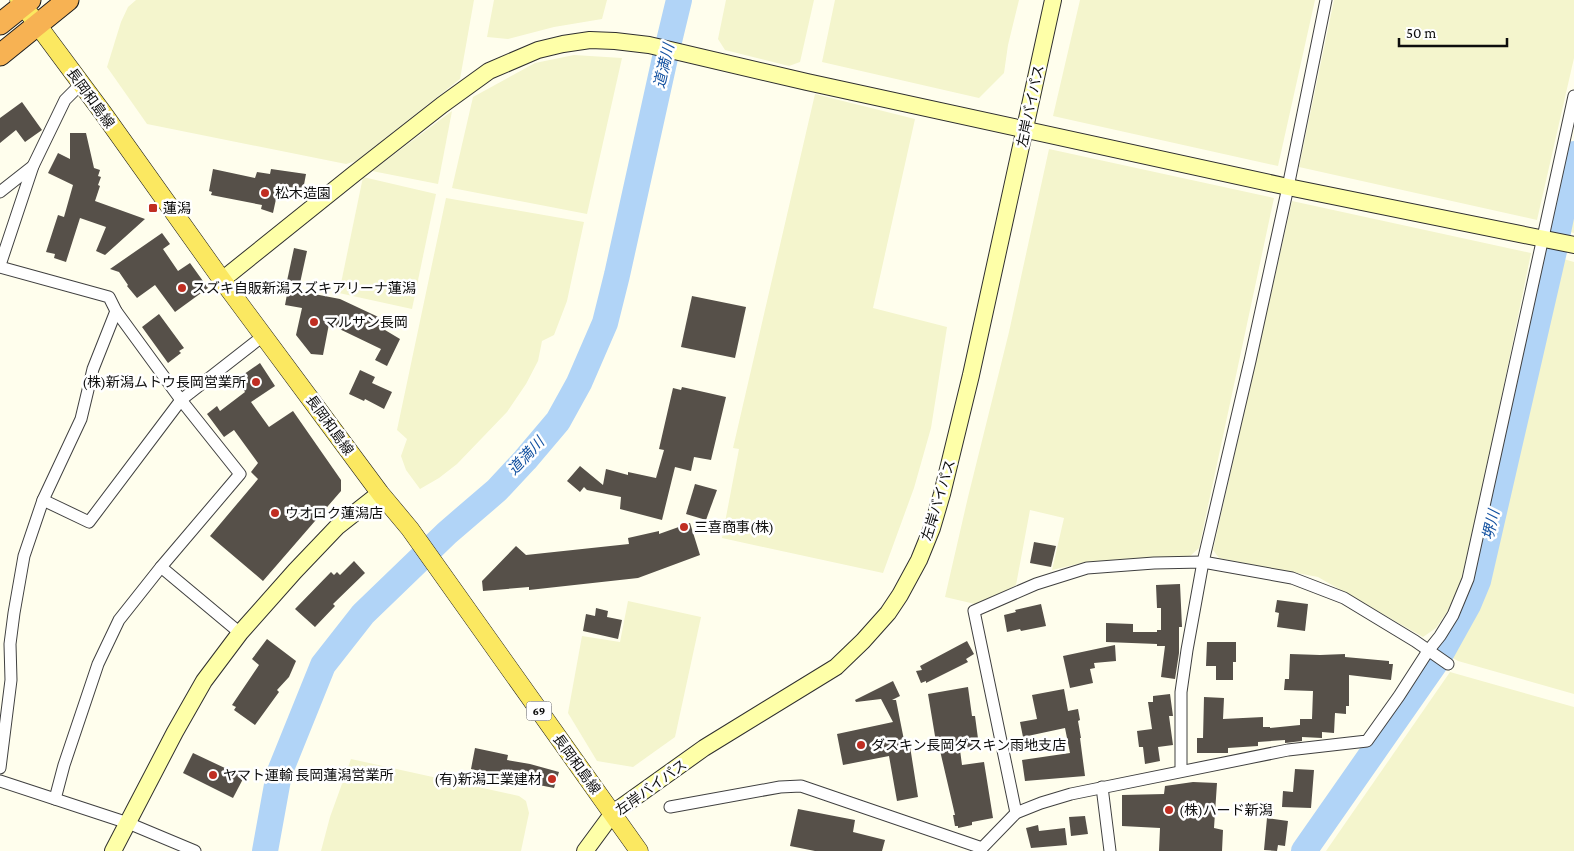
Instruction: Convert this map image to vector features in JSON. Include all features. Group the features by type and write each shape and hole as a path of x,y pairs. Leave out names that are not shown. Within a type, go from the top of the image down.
{"highway":[{"path":"0,55 68,0"},
{"path":"0,24 24,2"}],"main road":[{"name":"長岡和島線","path":"24,2 263,336 380,493 410,529 639,851"}],"street":[{"name":"左岸バイパス","path":"585,851 613,813 704,748 836,667 882,620 900,595 932,528 942,494 971,375 1053,0"},
{"path":"1181,770 1181,692 1203,562 1288,187 1326,0"},
{"path":"222,280 442,105 489,71 538,50 590,40 615,40 650,45 807,82 1025,128 1288,187 1574,245"},
{"path":"55,799 64,764 98,664 119,620 160,567 240,474 181,400 116,311 109,297 0,266 33,166 64,100 81,84"},
{"path":"670,807 780,786 801,786 982,849 1016,813 1042,803 1102,787 1181,770 1288,750 1367,741 1440,636 1453,615 1468,579 1574,96"},
{"path":"0,192 33,166"},
{"path":"0,768 11,680 10,644 24,556 43,500 81,419 94,369 116,311"},
{"path":"43,500 89,522 181,400 263,336"},
{"path":"113,851 175,732 204,682 240,633 337,527 380,493"},
{"path":"1016,813 974,611 1036,584 1087,568 1154,563 1203,562 1292,578 1312,584 1344,598 1415,641 1448,664"},
{"path":"160,567 240,633"},
{"path":"0,781 128,823 195,851"},
{"path":"1102,787 1110,851"}],"green space":[{"path":"136,0 474,0 460,79 356,161 346,164 147,124 107,67 121,22 128,7"},
{"path":"494,0 607,0 602,19 554,27 508,39 487,37"},
{"path":"726,0 814,0 800,62 789,66 725,50 718,39"},
{"path":"835,0 1019,0 1008,45 1004,73 979,98 822,62"},
{"path":"1080,0 1315,0 1278,166 1053,116"},
{"path":"1334,0 1574,0 1574,58 1537,220 1299,167"},
{"path":"574,55 622,58 587,214 452,188 473,97 535,63"},
{"path":"815,94 915,119 873,308 947,327 931,428 914,488 883,573 722,538 739,449 733,448"},
{"path":"452,111 438,184 372,171"},
{"path":"1049,149 1274,198 1199,548 1188,558 1140,558 1086,562 1052,570 1064,518 1030,510 1016,585 992,598 975,604 945,597 1009,332"},
{"path":"363,177 436,194 412,309 339,293"},
{"path":"1574,196 1574,233 1567,231"},
{"path":"446,198 584,222 567,301 554,335 542,341 538,361 526,384 507,412 457,464 439,478 420,489 406,470 401,456 407,439 397,430"},
{"path":"1292,201 1531,253 1482,492 1460,584 1447,612 1436,628 1423,637 1318,577 1219,558 1213,550"},
{"path":"1560,258 1574,262 1574,694 1458,661 1449,656 1479,602 1486,585"},
{"path":"628,601 701,617 675,737 633,767 597,761 568,713 582,636 620,642"},
{"path":"1450,672 1574,707 1574,851 1326,851"},
{"path":"351,759 519,796 526,801 529,813 521,851 321,851 330,817"}],"building":[{"path":"22,102 42,130 25,142 16,130 0,143 0,118"},
{"path":"70,133 86,133 94,168 100,170 98,176 101,177 98,185 100,186 95,201 145,219 105,255 96,251 106,227 80,218 66,262 54,258 55,254 46,252 58,215 64,217 73,185 48,173 58,153 70,159"},
{"path":"213,169 255,178 257,172 270,174 271,169 306,174 303,190 279,185 273,213 261,209 262,205 211,195 212,192 209,191"},
{"path":"162,233 170,244 163,249 178,271 190,263 208,288 175,312 155,285 137,298 119,272 110,269"},
{"path":"294,248 307,251 300,283 287,281"},
{"path":"288,289 340,299 389,322 385,330 400,339 387,366 375,360 381,349 329,324 323,355 311,354 296,335 302,308 285,305"},
{"path":"692,296 746,307 735,358 681,347"},
{"path":"159,314 184,348 179,351 181,353 168,363 142,327"},
{"name":"ウオロク蓮潟店","path":"260,363 275,386 251,402 269,427 293,411 341,480 341,491 263,581 210,536 258,479 251,472 258,463 234,430 224,437 207,414 217,406 220,411 245,392 237,379"},
{"path":"360,370 375,377 372,383 392,392 384,409 365,399 364,401 349,394"},
{"path":"682,387 726,397 711,460 694,457 691,471 675,467 662,520 620,509 621,497 587,490 584,487 580,492 567,481 580,466 603,485 606,469 628,475 628,472 656,478 664,450 659,449 673,388 681,390"},
{"path":"695,484 717,490 706,520 686,514"},
{"name":"三喜商事(株)","path":"690,523 700,555 638,578 529,590 529,587 483,591 482,581 516,546 526,555 629,544 628,538 659,531 659,534"},
{"path":"1034,542 1056,546 1051,567 1030,563"},
{"path":"354,561 365,573 333,604 335,606 315,627 295,609 331,572 334,575 337,572 340,575"},
{"path":"1180,584 1182,627 1179,627 1179,653 1175,679 1161,677 1165,646 1106,642 1106,623 1133,624 1133,632 1157,632 1157,630 1161,630 1161,608 1157,608 1156,585"},
{"path":"1277,600 1308,604 1305,631 1277,627 1279,613 1275,612"},
{"path":"1041,604 1046,626 1007,632 1004,615 1016,612 1015,610"},
{"path":"596,608 608,611 607,617 622,620 618,639 583,631 586,614 595,616"},
{"path":"267,639 296,661 289,677 277,690 279,692 255,725 234,710 236,707 232,705 259,665 252,659"},
{"path":"967,641 974,654 966,659 968,662 926,683 926,681 921,683 916,671 922,670 920,666"},
{"path":"1207,642 1236,642 1236,662 1233,662 1233,680 1216,680 1216,666 1206,666"},
{"path":"1115,645 1116,661 1094,663 1095,668 1090,669 1093,683 1070,688 1063,656"},
{"path":"1290,654 1345,654 1345,657 1389,661 1389,664 1393,664 1391,680 1349,675 1349,706 1346,706 1346,714 1335,713 1334,733 1322,732 1322,738 1302,737 1302,741 1285,743 1285,740 1258,742 1258,746 1228,748 1228,753 1197,753 1197,738 1203,738 1204,697 1224,698 1223,719 1263,717 1263,727 1270,728 1300,725 1300,719 1312,719 1313,691 1284,690 1285,679 1289,679"},
{"path":"893,681 900,696 892,700 896,700 904,740 909,740 918,797 897,801 889,756 843,765 837,734 893,722 881,699 856,702 855,700"},
{"path":"968,687 972,716 975,716 979,746 960,750 962,765 984,762 993,818 972,822 972,825 958,828 958,826 955,826 953,815 955,815 938,742 936,742 928,694"},
{"path":"1064,689 1068,711 1078,709 1085,776 1025,781 1022,760 1070,753 1065,728 1023,737 1020,722 1037,719 1032,695"},
{"path":"1170,694 1173,716 1169,716 1173,745 1158,747 1160,761 1145,764 1143,747 1139,747 1137,731 1152,729 1148,702 1153,702 1153,696"},
{"path":"475,748 508,755 507,760 559,772 554,788 487,776 488,773 471,769"},
{"name":"ヤマト運輸 長岡蓮潟営業所","path":"193,753 244,777 233,798 183,773"},
{"path":"1295,769 1314,770 1311,808 1282,807 1283,791 1293,792"},
{"name":"(株)ハード新潟","path":"1193,782 1217,783 1214,828 1223,830 1222,851 1159,851 1160,828 1122,826 1122,795 1164,794 1165,786"},
{"path":"798,809 855,820 853,832 885,840 882,851 815,851 790,846"},
{"path":"1085,816 1088,834 1071,836 1069,817"},
{"path":"1267,818 1288,821 1285,846 1278,845 1277,851 1264,850"},
{"path":"1038,825 1039,831 1065,828 1067,845 1031,848 1026,828"}],"waterway":[{"name":"道満川","path":"265,851 279,774 323,665 363,614 447,533 497,490 525,460 558,421 579,383 605,323 679,0"},
{"name":"堺川","path":"1304,851 1438,659 1468,605 1478,581 1554,251 1574,154"}],"place":[{"name":"松木造園","path":"265,193"},
{"name":"蓮潟","path":"153,208"},
{"name":"スズキ自販新潟スズキアリーナ蓮潟","path":"182,288"},
{"name":"マルサン長岡","path":"314,322"},
{"name":"(株)新潟ムトウ長岡営業所","path":"256,382"},
{"name":"ウオロク蓮潟店","path":"275,513"},
{"name":"三喜商事(株)","path":"684,527"},
{"name":"ダスキン長岡ダスキン雨地支店","path":"861,745"},
{"name":"ヤマト運輸 長岡蓮潟営業所","path":"213,775"},
{"name":"(有)新潟工業建材","path":"552,779"},
{"name":"(株)ハード新潟","path":"1169,810"}]}
